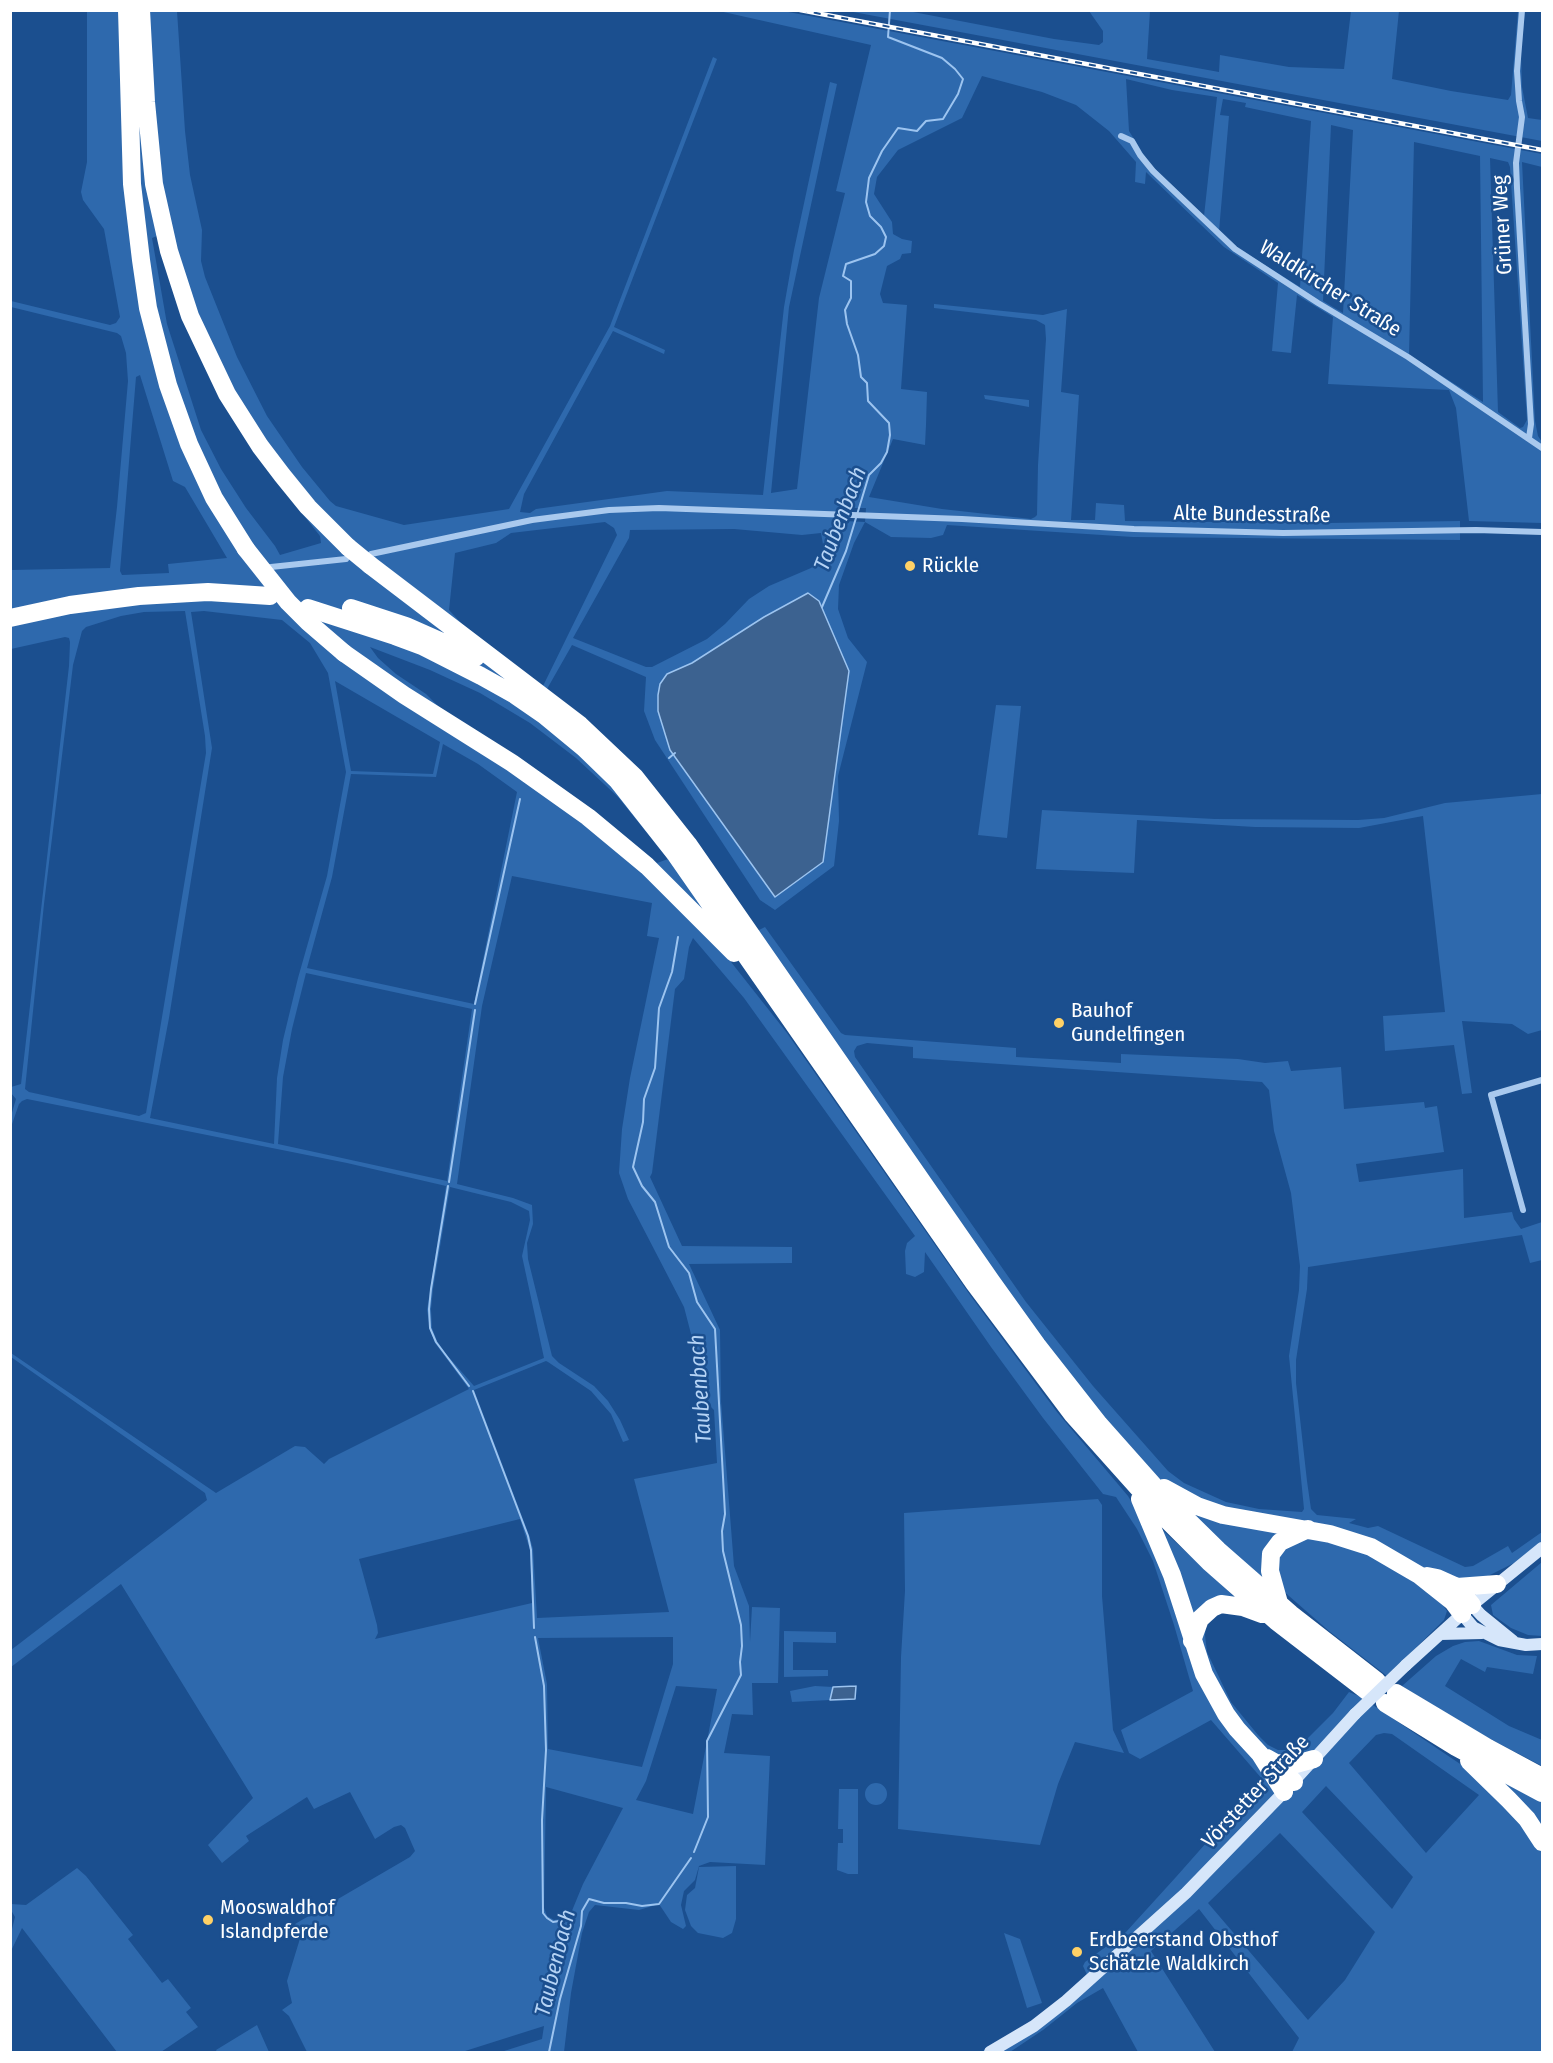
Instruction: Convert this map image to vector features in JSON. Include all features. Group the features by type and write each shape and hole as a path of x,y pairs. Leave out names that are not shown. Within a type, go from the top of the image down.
{"highway":[{"path":"127,10 132,184 148,308 168,385 185,434 214,498 246,549 288,602 344,653 588,817 647,866 760,979"},
{"path":"141,10 146,102 154,184 169,251 190,316 227,394 282,476 347,553 370,560 508,671 572,718 635,777 662,809 706,870 1030,1336 1099,1424 1139,1480 1209,1562 1278,1612 1314,1633 1372,1686"},
{"path":"14,617 70,605 139,596 208,592 270,596"},
{"path":"508,671 382,618 322,601 304,603 429,650 515,695 584,748 626,790 676,855 760,979 809,1045 1021,1348 1073,1415 1139,1480 1223,1515 1308,1529 1343,1537 1371,1547 1419,1575 1453,1602 1467,1609"},
{"path":"1139,1480 1204,1674 1237,1729 1289,1787"},
{"path":"1278,1612 1270,1571 1271,1554 1280,1542 1308,1529"},
{"path":"1419,1575 1437,1578 1457,1587 1497,1584"},
{"path":"1457,1587 1467,1609"},
{"path":"1192,1641 1200,1619 1212,1608 1221,1604 1278,1612"},
{"path":"1542,1777 1390,1698 1456,1747 1527,1819 1542,1842"},
{"path":"1456,1747 1542,1793"},
{"path":"1260,1754 1276,1763 1296,1764 1314,1759"},
{"path":"1276,1763 1289,1787"}],"street":[{"name":"Grüner Weg","path":"1521,10 1517,70 1522,117 1516,163 1531,424 1529,438"},
{"name":"Waldkircher Straße","path":"1121,136 1132,141 1153,171 1235,249 1408,357 1542,448"},
{"name":"Alte Bundesstraße","path":"370,560 524,522 609,510 659,508 962,519 1134,529 1283,533 1476,530 1542,532"},
{"path":"271,567 347,553"},
{"path":"1523,1210 1491,1095 1542,1080"},
{"name":"Vörstetter Straße","path":"990,2052 1034,2026 1098,1973 1220,1861 1355,1714 1406,1665 1467,1609 1542,1548"},
{"path":"1467,1609 1473,1627 1483,1633 1499,1640 1542,1644"},
{"path":"1467,1609 1481,1615 1516,1643"},
{"path":"1440,1634 1483,1633"}],"shaded area":[{"path":"87,11 177,11 190,175 202,230 201,261 205,277 237,357 267,416 302,467 330,501 336,506 404,525 509,509 610,326 713,57 717,59 614,327 665,350 664,354 613,331 524,494 520,512 530,513 536,509 667,491 763,495 784,307 830,82 837,84 789,307 771,493 797,489 819,298 845,193 836,191 871,45 719,11 783,11 1542,154 1542,167 1522,162 1535,421 1538,436 1542,442 1542,523 1469,521 1456,408 1449,390 1328,384 1333,317 1297,295 1291,353 1272,351 1278,283 1224,247 1146,172 1145,184 1135,182 1136,162 1109,131 1076,105 1042,92 982,76 962,118 898,150 877,177 874,194 892,222 893,234 912,241 911,253 902,254 900,259 887,266 880,294 883,303 907,305 901,389 927,392 925,445 893,439 869,497 942,509 1031,519 1035,517 1037,515 1045,325 1036,320 934,308 934,304 1043,315 1067,309 1061,392 1079,395 1071,520 1095,520 1096,503 1124,505 1125,521 1328,523 1460,521 1460,540 1133,537 947,525 943,535 931,538 891,537 865,522 854,543 839,585 838,609 848,638 867,662 838,776 839,821 834,866 775,910 760,900 655,740 644,711 646,677 572,645 547,689 595,728 641,773 682,825 757,931 765,927 841,1033 1016,1048 1016,1057 1121,1063 1121,1054 1238,1059 1265,1063 1288,1061 1291,1071 1341,1067 1344,1109 1424,1102 1425,1108 1437,1106 1444,1152 1356,1164 1359,1182 1463,1169 1464,1218 1512,1212 1521,1229 1542,1222 1542,1260 1530,1263 1522,1235 1308,1267 1307,1289 1296,1360 1296,1383 1311,1509 1317,1515 1356,1519 1349,1523 1368,1528 1378,1526 1465,1567 1473,1566 1508,1546 1512,1553 1542,1532 1542,1541 1516,1562 1478,1581 1455,1581 1349,1535 1314,1526 1201,1505 1162,1481 1144,1466 1086,1400 1023,1316 754,933 642,780 636,783 696,861 970,1258 1067,1390 1171,1511 1249,1588 1375,1687 1371,1691 1230,1576 1103,1446 1063,1397 976,1276 690,867 631,787 624,792 730,939 720,948 787,1033 970,1295 1057,1412 1128,1496 1141,1518 1154,1522 1256,1617 1236,1611 1218,1613 1210,1619 1205,1635 1207,1652 1231,1702 1258,1735 1268,1745 1278,1750 1300,1746 1333,1713 1349,1692 1361,1697 1475,1774 1487,1769 1542,1799 1542,2052 1292,2052 1299,2038 1199,1909 1151,1951 1215,2052 1138,2052 1103,1988 1077,2003 1010,2052 981,2052 1015,2034 1088,1977 1083,1966 1085,1962 1126,1932 1237,1808 1251,1802 1260,1794 1263,1780 1211,1720 1140,1759 1129,1753 1121,1730 1193,1691 1153,1561 1137,1529 1116,1497 1103,1494 1043,1418 925,1252 924,1272 915,1277 906,1274 905,1251 907,1243 915,1236 744,998 693,938 689,947 684,979 675,989 650,1177 682,1246 792,1247 792,1263 689,1264 720,1330 721,1401 734,1566 749,1606 750,1642 752,1607 780,1608 778,1683 752,1683 753,1715 732,1714 724,1753 770,1756 765,1865 710,1862 699,1866 695,1880 684,1891 681,1905 686,1926 683,1929 671,1922 659,1904 639,1910 595,1905 589,1912 582,1933 571,1993 564,2052 501,2052 542,2039 544,2026 462,2052 307,2052 289,2016 282,2010 292,2003 287,1981 302,1932 297,1930 295,1924 410,1857 415,1851 405,1828 401,1825 394,1827 375,1839 350,1792 314,1809 307,1797 246,1836 249,1841 222,1863 208,1845 253,1798 121,1584 11,1667 11,1650 207,1500 205,1493 11,1357 11,1353 216,1493 295,1446 305,1447 324,1464 329,1459 469,1389 435,1343 427,1310 446,1186 347,1163 27,1099 19,1104 11,1127 11,1116 16,1099 11,1093 11,1087 21,1084 70,642 69,638 65,637 11,649 11,570 110,568 128,381 126,353 121,336 117,333 11,307 11,301 110,325 116,323 120,317 104,229 83,200 81,192 87,162","holes":["1126,79 1172,90 1217,97 1204,216 1149,163 1129,131","1223,99 1246,103 1245,107 1311,121 1300,287 1239,249 1219,231 1229,116 1220,115","1331,125 1353,130 1343,313 1323,301","1414,142 1480,156 1483,402 1409,355","1490,158 1508,162 1510,167 1527,420 1520,428 1498,412","157,236 184,322 220,395 261,461 320,536 321,543 280,555 221,469 201,430 167,324 152,238","140,375 173,481 185,487 227,558 168,564 169,573 122,575 120,571 136,377","845,508 866,508 865,522 845,521","605,522 614,528 617,535 543,686 462,624 449,610 455,553 496,543 511,533","734,529 802,535 821,533 824,550 822,559 811,568 769,586 749,599 707,639 652,667 646,667 573,638 629,538 630,530","251,544 292,595 349,646 341,658 301,624 254,572 240,554","358,547 380,565 359,566 339,548","185,611 205,736 206,753 146,1113 139,1116 29,1092 25,1089 44,904 73,665 82,631 86,627 121,616 144,612","204,611 282,620 310,643 328,673 346,772 327,876 283,1040 277,1078 274,1144 150,1118 169,1018 212,748 191,612","370,647 430,670 480,693 530,723 576,758 618,797 668,859 657,863 558,785 444,712 426,694 396,674 378,658","335,681 440,742 433,774 351,771","443,744 478,764 517,792 474,1004 307,968 332,877 351,774 436,777","512,876 652,903 647,936 659,938 630,1078 622,1129 619,1173 628,1199 684,1307 697,1357 701,1397 714,1410 717,1463 634,1479 669,1612 537,1618 533,1549 474,1390 546,1361 591,1391 611,1414 623,1442 629,1440 608,1401 594,1386 552,1356 528,1259 527,1243 533,1224 532,1205 457,1184 482,1006","306,973 472,1009 447,1181 278,1144 283,1077","867,1043 913,1047 913,1058 1262,1082 1269,1090 1274,1131 1291,1193 1300,1266 1299,1290 1289,1356 1304,1509 1302,1512 1259,1509 1226,1502 1184,1483 1168,1471 1093,1386 1026,1302 855,1057 854,1051 857,1046","450,1187 511,1202 529,1211 530,1220 522,1256 544,1358 474,1386 437,1341 432,1328 431,1309","520,1519 530,1550 532,1603 375,1639 378,1633 377,1625 359,1559","673,1637 673,1664 642,1767 548,1749 547,1684 538,1638","676,1686 717,1689 693,1814 636,1800 646,1781","1392,1734 1479,1795 1426,1853 1349,1763 1376,1735","1326,1786 1413,1877 1392,1909 1302,1812","546,1787 623,1808 583,1884 569,1918 554,1920 547,1916 544,1908","1280,1833 1375,1932 1345,1980 1308,2020 1208,1903"]},
{"path":"848,11 908,11 1054,39 1099,45 1103,42 1103,31 1089,11 1150,11 1147,59 1219,72 1220,55 1289,67 1344,69 1351,11 1399,11 1392,79 1508,100 1511,95 1518,11 1525,11 1521,53 1522,87 1528,118 1542,120 1542,141"},
{"path":"984,395 1029,400 1029,407 985,399"},
{"path":"808,593 819,601 849,671 823,862 775,897 670,750 658,711 658,695 660,684 667,674 692,663 764,617"},
{"path":"996,705 1021,706 1007,838 978,835"},
{"path":"1542,794 1542,1030 1528,1034 1512,1024 1462,1021 1472,1093 1462,1094 1454,1045 1385,1051 1383,1016 1445,1012 1423,816 1359,828 1255,827 1137,820 1134,873 1036,869 1042,810 1215,819 1358,820 1384,818 1445,803"},
{"path":"1098,1499 1102,1505 1102,1596 1113,1730 1124,1753 1075,1742 1058,1784 1040,1845 898,1829 901,1657 905,1591 904,1513"},
{"path":"1192,1511 1277,1531 1265,1581 1190,1516"},
{"path":"1297,1537 1344,1543 1389,1565 1440,1601 1447,1611 1444,1620 1387,1676 1329,1631 1281,1589 1274,1577 1278,1547"},
{"path":"1542,1562 1542,1636 1528,1635 1511,1628 1493,1615 1491,1605"},
{"path":"784,1631 836,1632 836,1643 793,1642 793,1670 828,1670 828,1676 784,1677"},
{"path":"1479,1641 1517,1655 1537,1656 1533,1674 1487,1667 1485,1672 1461,1659 1445,1686 1509,1726 1542,1740 1542,1766 1475,1731 1402,1686 1436,1656 1453,1646"},
{"path":"815,1686 833,1687 830,1700 792,1702 790,1691"},
{"path":"856,1686 855,1699 830,1700 833,1687"},
{"path":"876,1783 886,1790 887,1794 880,1804 876,1805 866,1798 865,1794 872,1784"},
{"path":"839,1789 858,1789 858,1874 848,1874 837,1870 838,1843 843,1843 843,1829 838,1829"},
{"path":"736,1866 736,1919 732,1933 723,1938 698,1933 691,1926 685,1910 687,1895 695,1888 699,1867"},
{"path":"77,1868 133,1935 128,1939 162,1983 168,1979 191,2008 186,2012 198,2027 161,2052 117,2052 22,1928 11,1951 11,1933 15,1917 11,1904 26,1905"},
{"path":"1004,1933 1020,1939 1042,2003 1027,2008"},
{"path":"257,2025 269,2052 217,2052 216,2050"}],"waterway":[{"name":"Taubenbach","path":"822,607 846,551 869,475 881,463 887,452 890,435 889,423 868,401 867,383 861,377 858,355 847,324 845,310 851,298 851,281 843,276 846,264 875,254 884,246 886,237 881,227 870,216 866,202 869,178 882,151 898,128 917,131 926,121 943,119 958,94 963,79 942,58 888,37 890,10"},
{"name":"Taubenbach","path":"669,758 675,753"},
{"path":"475,1004 520,799"},
{"name":"Taubenbach","path":"678,937 672,972 659,1008 655,1068 644,1099 643,1122 633,1167 642,1186 655,1202 669,1247 689,1273 697,1302 715,1329 725,1514 722,1531 723,1551 741,1625 742,1646 741,1675 707,1741 708,1817 694,1852"},
{"path":"449,1182 475,1010"},
{"path":"448,1186 431,1289 430,1328 436,1342 469,1386"},
{"path":"473,1391 528,1536 531,1550 534,1628"},
{"path":"535,1637 544,1686 546,1750 542,1820 543,1913 553,1922 566,1920"},
{"name":"Taubenbach","path":"549,2052 560,1999 581,1926 582,1911 589,1899 604,1903 642,1906 659,1904 691,1858"}],"railway":[{"path":"800,10 1542,150"}],"place":[{"name":"Rückle","path":"910,566"},
{"name":"Bauhof Gundelfingen","path":"1059,1023"},
{"name":"Mooswaldhof Islandpferde","path":"208,1920"},
{"name":"Erdbeerstand Obsthof Schätzle Waldkirch","path":"1077,1952"}]}
